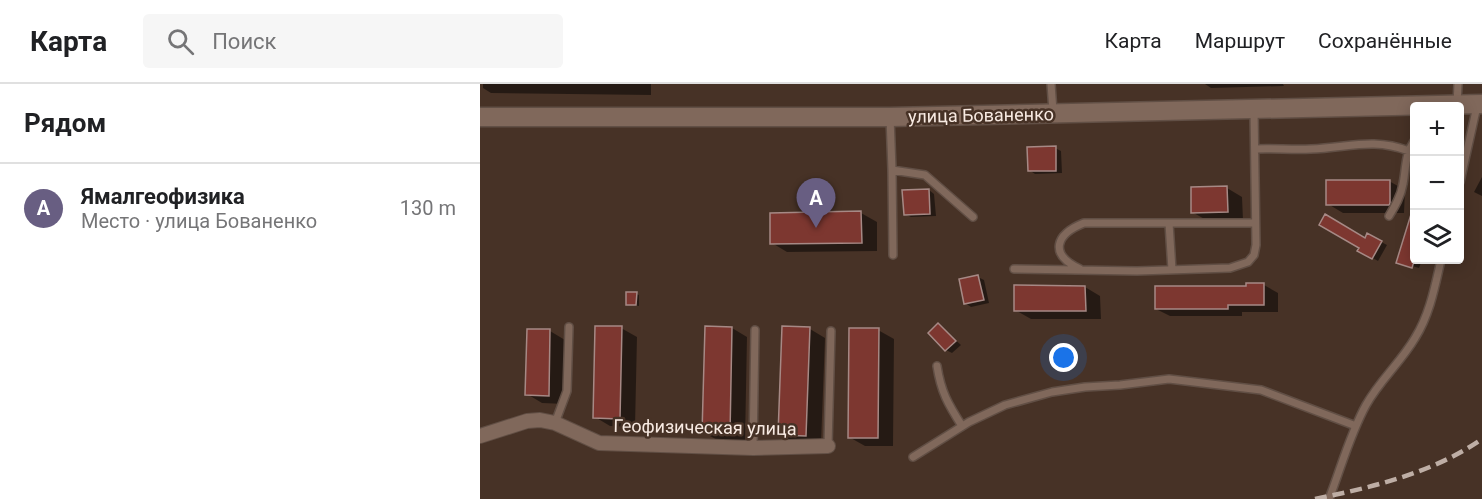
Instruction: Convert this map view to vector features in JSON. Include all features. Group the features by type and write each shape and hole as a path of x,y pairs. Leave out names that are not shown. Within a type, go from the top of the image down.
{"street":[{"name":"улица Бованенко","path":"1464,104 1480,104"},
{"name":"улица Бованенко","path":"480,117 890,117 1410,106"},
{"name":"Геофизическая улица","path":"480,436 527,421 555,423 599,443 753,448 828,446"}],"lane":[{"path":"1051,84 1054,114"},
{"path":"1457,102 1458,84"},
{"path":"1464,166 1480,104"},
{"path":"1014,269 1172,270 1230,268 1248,262 1254,255 1256,245 1254,108"},
{"path":"890,117 893,255"},
{"path":"1255,149 1311,149 1383,144 1409,151 1403,186 1398,201 1389,216"},
{"path":"892,170 925,175 973,218"},
{"path":"1082,270 1072,265 1060,252 1059,244 1070,228 1084,223 1255,223"},
{"path":"1169,223 1172,270"},
{"path":"1329,499 1356,426 1373,394 1406,352 1422,326 1440,264"},
{"path":"555,423 567,392 568,327"},
{"path":"753,448 755,330"},
{"path":"828,446 831,331"},
{"path":"937,366 940,386 962,426"},
{"path":"913,457 962,426 1005,405 1052,392 1169,379 1261,390 1356,426"}],"building":[{"path":"1056,146 1056,171 1028,171 1027,147"},
{"path":"1326,180 1390,180 1390,203 1389,205 1326,205"},
{"path":"1227,186 1228,212 1191,213 1191,187"},
{"path":"929,189 930,214 904,215 902,190"},
{"path":"861,211 862,243 770,244 770,213"},
{"path":"1325,214 1365,238 1367,233 1382,241 1372,259 1357,251 1359,248 1319,225"},
{"path":"1410,218 1410,264 1413,264 1412,268 1396,263"},
{"path":"978,275 984,300 964,304 959,279"},
{"path":"1246,283 1264,283 1264,305 1228,305 1228,309 1155,309 1155,286 1246,286"},
{"path":"1014,285 1085,286 1086,311 1014,311"},
{"path":"626,292 637,292 636,305 626,305"},
{"path":"938,323 956,341 945,351 928,333"},
{"path":"595,326 622,326 620,419 593,418"},
{"path":"705,326 732,327 730,434 702,433"},
{"path":"782,326 810,327 806,436 778,435"},
{"path":"849,328 879,328 878,438 848,438"},
{"path":"527,329 550,329 549,396 525,395"}],"railway":[{"path":"1315,499 1380,484 1423,470 1482,439"}],"place":[{"name":"Ямалгеофизика","path":"816,228"}]}
